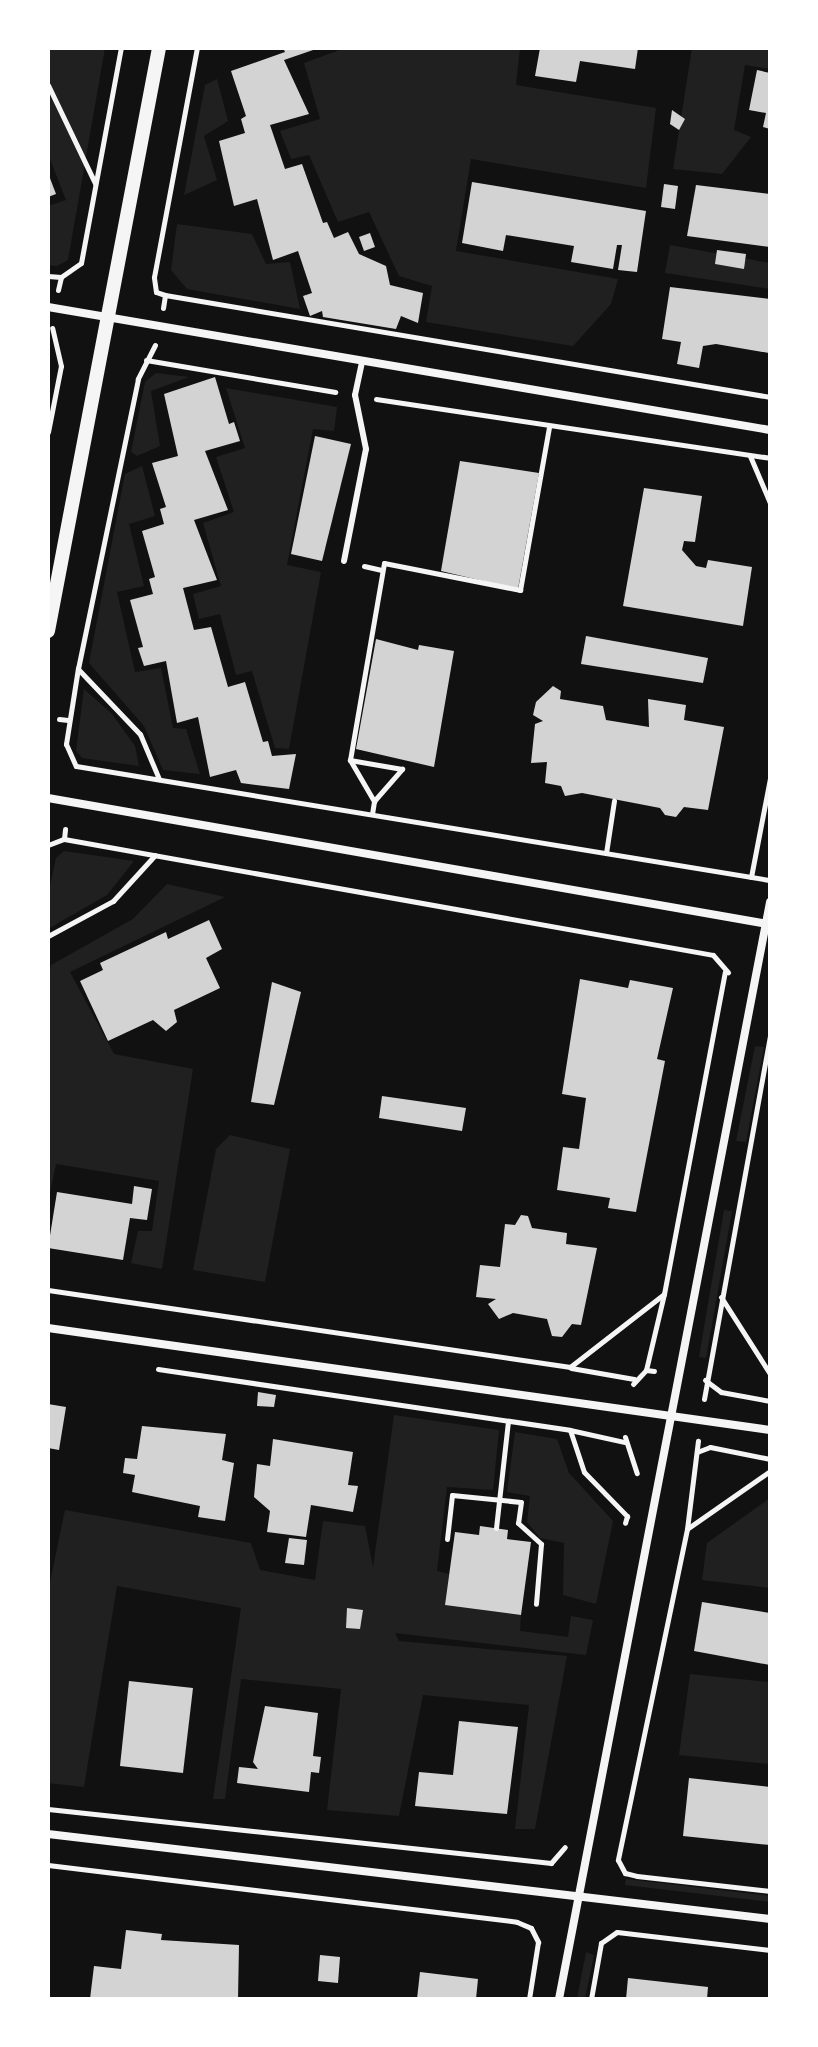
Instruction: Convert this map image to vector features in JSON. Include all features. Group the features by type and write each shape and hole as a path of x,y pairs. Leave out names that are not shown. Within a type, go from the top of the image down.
{"street":[{"path":"48,631 159,48"},
{"path":"52,308 770,430"},
{"path":"48,798 768,924"},
{"path":"559,1999 770,902"},
{"path":"48,1328 770,1430"},
{"path":"48,1834 770,1919"}],"lane":[{"path":"344,561 366,449 355,395 362,361"}],"path":[{"path":"48,432 61,366 50,339 52,308 61,277 81,263 121,48"},
{"path":"197,48 154,277 156,292 770,397"},
{"path":"48,85 96,184"},
{"path":"81,263 92,265"},
{"path":"143,275 154,277"},
{"path":"48,276 61,277"},
{"path":"75,774 76,766 67,752 68,720 146,360 159,326 165,295"},
{"path":"146,360 549,427 770,458"},
{"path":"374,801 350,760 384,563 482,578 481,583 520,590 549,427"},
{"path":"750,456 770,503"},
{"path":"78,668 140,734 159,779"},
{"path":"59,719 68,720"},
{"path":"350,760 402,769 374,801 372,814"},
{"path":"76,766 770,880"},
{"path":"751,877 770,778"},
{"path":"606,853 614,801"},
{"path":"64,839 65,829"},
{"path":"48,845 64,839 713,955 725,972 664,1294 646,1370 633,1381 570,1367 48,1290"},
{"path":"48,936 113,901 155,855"},
{"path":"725,972 755,976"},
{"path":"770,1034 721,1297 770,1374"},
{"path":"570,1367 664,1294"},
{"path":"155,1368 624,1439 634,1453 633,1486"},
{"path":"646,1370 654,1371"},
{"path":"702,1380 727,1394 770,1401"},
{"path":"496,1528 508,1421"},
{"path":"570,1430 584,1472 627,1516"},
{"path":"697,1452 710,1447 770,1459"},
{"path":"770,1471 687,1529 618,1860 625,1873 637,1876 770,1891"},
{"path":"447,1539 452,1495 521,1502 518,1523 541,1544 536,1604"},
{"path":"624,1530 630,1501"},
{"path":"48,1809 551,1863 564,1849 567,1833"},
{"path":"48,1865 517,1922 531,1928 538,1942 529,1999"},
{"path":"591,1999 601,1943 617,1932 770,1950"}],"shaded area":[{"path":"48,48 105,48 68,260 57,266 48,265 48,206 66,200 48,154"},
{"path":"345,48 520,48 516,85 656,108 646,188 471,159 456,251 618,279 611,304 573,346 426,322 432,286 399,276 369,212 338,222 309,155 291,159 280,131 320,119 304,63"},
{"path":"692,48 770,48 770,69 745,65 734,130 751,137 722,174 673,169"},
{"path":"217,79 228,121 204,136 217,180 184,195 205,85"},
{"path":"177,224 252,234 266,264 290,262 300,309 187,289 171,270"},
{"path":"670,245 770,263 770,289 665,273"},
{"path":"156,373 189,377 151,391 160,446 137,456 131,452 145,382"},
{"path":"226,388 337,407 334,431 313,429 287,565 321,572 289,749 275,748 252,671 236,675 220,614 199,619 193,594 221,586 203,523 234,512 216,457 245,448"},
{"path":"142,466 155,516 129,524 144,586 117,592 135,672 161,668 173,728 186,729 200,774 163,770 144,726 89,663 125,474"},
{"path":"84,689 112,714 135,746 139,766 82,758 76,751"},
{"path":"64,851 134,861 107,895 48,929 48,895 56,858"},
{"path":"167,884 225,897 70,972 114,1054 193,1069 162,1269 131,1263 138,1231 152,1231 159,1181 56,1164 48,1202 48,982 51,965 133,919"},
{"path":"755,1046 764,1047 746,1142 736,1141"},
{"path":"230,1135 290,1149 265,1282 193,1270 216,1149"},
{"path":"724,1210 732,1211 706,1358 699,1357"},
{"path":"394,1415 499,1430 493,1490 447,1487 437,1571 449,1574 445,1605 521,1615 520,1631 568,1637 571,1616 593,1620 586,1655 395,1633 399,1641 567,1656 535,1829 515,1829 529,1705 423,1695 399,1816 327,1810 341,1689 241,1679 225,1799 213,1799 241,1608 117,1586 84,1787 48,1783 48,1592 65,1510 251,1543 260,1570 315,1580 323,1521 365,1526 373,1567"},
{"path":"515,1432 557,1439 569,1473 613,1521 596,1604 563,1595 564,1543 540,1538 527,1522 530,1496 507,1492"},
{"path":"770,1498 770,1588 702,1580 707,1543"},
{"path":"690,1674 770,1682 770,1764 679,1755"},
{"path":"626,1879 770,1896 770,1902 625,1885"},
{"path":"586,1952 594,1955 585,1999 577,1999"}],"building":[{"path":"283,48 316,49 284,60 309,114 270,125 285,169 302,164 323,223 327,222 334,238 348,232 359,254 386,266 390,285 423,293 418,323 401,316 396,329 323,317 322,311 310,316 303,296 312,293 298,251 273,260 257,199 234,206 219,141 245,133 241,119 246,116 231,71 285,52"},
{"path":"540,48 638,48 635,69 580,61 576,82 535,76"},
{"path":"757,70 770,73 770,129 763,127 766,113 749,110"},
{"path":"672,110 685,119 679,130 670,124"},
{"path":"48,173 56,194 48,197"},
{"path":"472,182 646,211 637,272 618,270 622,245 617,245 613,269 571,262 574,246 506,235 503,251 462,243"},
{"path":"664,184 678,186 675,209 661,207"},
{"path":"696,185 770,194 770,247 687,236"},
{"path":"370,233 375,247 364,251 359,237"},
{"path":"717,250 746,254 744,269 715,264"},
{"path":"670,287 770,299 769,353 716,344 703,346 699,368 677,364 681,342 662,339"},
{"path":"215,377 229,424 234,422 240,441 205,451 228,510 194,520 217,580 183,588 194,630 211,627 228,687 245,682 263,742 268,741 272,756 296,754 289,789 241,783 236,770 210,777 198,717 177,723 166,661 144,666 138,648 143,647 130,600 153,594 149,579 155,577 142,531 164,524 160,509 166,507 152,463 178,456 164,394"},
{"path":"315,436 351,444 322,561 291,554"},
{"path":"460,461 539,473 518,589 441,571"},
{"path":"644,488 702,496 695,542 684,541 682,550 696,566 706,568 708,560 752,567 743,626 623,606"},
{"path":"586,636 708,658 703,683 581,664"},
{"path":"376,639 418,650 419,645 454,651 434,767 356,749"},
{"path":"553,686 561,691 560,699 603,706 606,720 649,727 648,699 686,705 684,720 724,727 708,810 684,807 676,817 665,815 660,808 582,793 565,796 561,786 545,783 547,762 531,763 535,724 543,721 533,715 536,702"},
{"path":"209,920 222,949 206,958 220,988 174,1010 177,1022 166,1031 153,1020 108,1041 80,981 103,970 100,963 166,932 168,939"},
{"path":"580,979 628,988 630,980 673,988 657,1059 665,1061 636,1212 608,1208 610,1198 557,1190 563,1147 579,1149 586,1098 562,1094"},
{"path":"272,982 301,992 274,1105 251,1102"},
{"path":"382,1096 466,1108 462,1131 379,1118"},
{"path":"134,1186 152,1189 147,1220 130,1218 123,1260 48,1248 57,1192 132,1204"},
{"path":"521,1215 528,1216 532,1228 567,1233 566,1244 597,1248 581,1325 572,1324 562,1337 552,1336 547,1319 513,1313 499,1319 488,1304 496,1299 476,1297 480,1265 500,1267 505,1224 515,1225"},
{"path":"258,1392 276,1395 274,1407 257,1406"},
{"path":"48,1404 66,1407 59,1450 48,1448"},
{"path":"142,1426 226,1434 222,1460 234,1463 225,1521 198,1517 200,1506 132,1492 135,1475 123,1473 125,1458 137,1459"},
{"path":"273,1439 353,1452 348,1485 358,1486 353,1512 311,1505 306,1537 267,1532 270,1511 254,1497 257,1464 270,1466"},
{"path":"480,1526 508,1530 507,1539 531,1542 521,1615 445,1605 455,1532 479,1535"},
{"path":"289,1538 307,1540 304,1565 285,1563"},
{"path":"702,1602 770,1613 770,1665 694,1651"},
{"path":"347,1608 363,1610 360,1629 346,1628"},
{"path":"129,1681 193,1688 183,1773 120,1766"},
{"path":"265,1706 318,1713 313,1756 321,1757 319,1773 311,1772 309,1792 237,1783 239,1767 258,1769 253,1762"},
{"path":"459,1721 518,1727 507,1814 415,1806 419,1772 453,1775"},
{"path":"689,1778 770,1787 770,1845 683,1836"},
{"path":"126,1930 162,1934 161,1940 239,1945 238,1999 90,1999 94,1966 121,1969"},
{"path":"320,1955 340,1957 338,1983 318,1981"},
{"path":"420,1972 478,1979 476,1999 417,1999"},
{"path":"628,1978 708,1987 707,1999 626,1999"}]}
